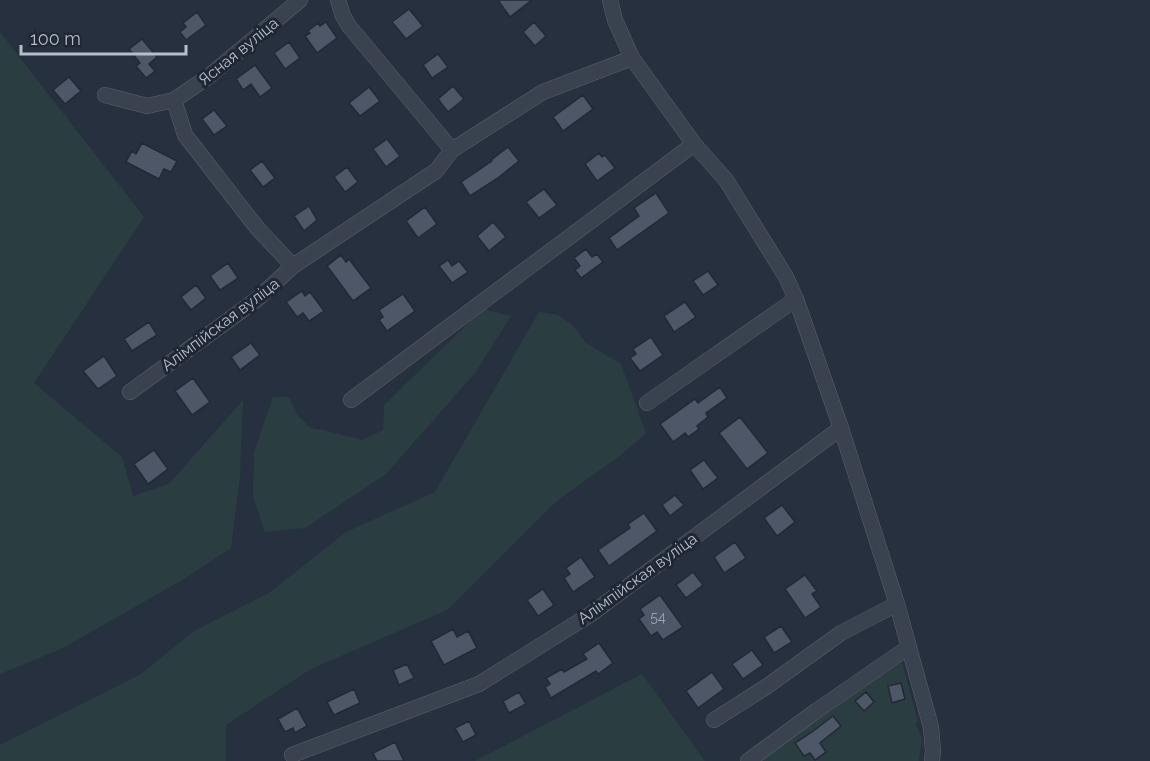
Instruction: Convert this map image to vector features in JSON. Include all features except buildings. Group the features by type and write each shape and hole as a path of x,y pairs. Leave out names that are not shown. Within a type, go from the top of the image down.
{"street":[{"name":"Ясная вуліца","path":"174,100 208,77 300,0"},
{"path":"338,0 349,26 452,150"},
{"path":"610,0 615,20 632,58 694,144 726,180 786,277 796,299 841,428 897,604 931,727 932,761"},
{"name":"Алімпійская вуліца","path":"130,392 256,300 293,266 436,171 452,150 543,92 632,58"},
{"path":"105,95 147,106 174,100 185,135 258,229 293,266"},
{"path":"351,400 694,144"},
{"path":"647,403 796,299"},
{"name":"Алімпійская вуліца","path":"292,755 479,684 591,614 841,428"},
{"path":"714,720 783,675 841,633 897,604"},
{"path":"748,761 909,647"}],"green space":[{"path":"0,32 144,217 34,383 122,457 133,496 169,484 243,400 240,476 231,548 184,579 61,649 0,674"},
{"path":"483,309 511,316 475,373 386,474 305,528 265,532 253,497 254,452 273,397 289,397 298,416 311,428 362,440 383,430 384,405"},
{"path":"539,312 558,315 573,326 586,343 621,364 646,433 621,455 557,501 447,610 311,669 226,725 226,761 0,761 0,745 141,674 194,631 269,593 346,532 435,492"},
{"path":"902,662 918,722 915,723 922,739 919,761 758,761 847,697"},
{"path":"642,674 705,761 475,761"}]}
